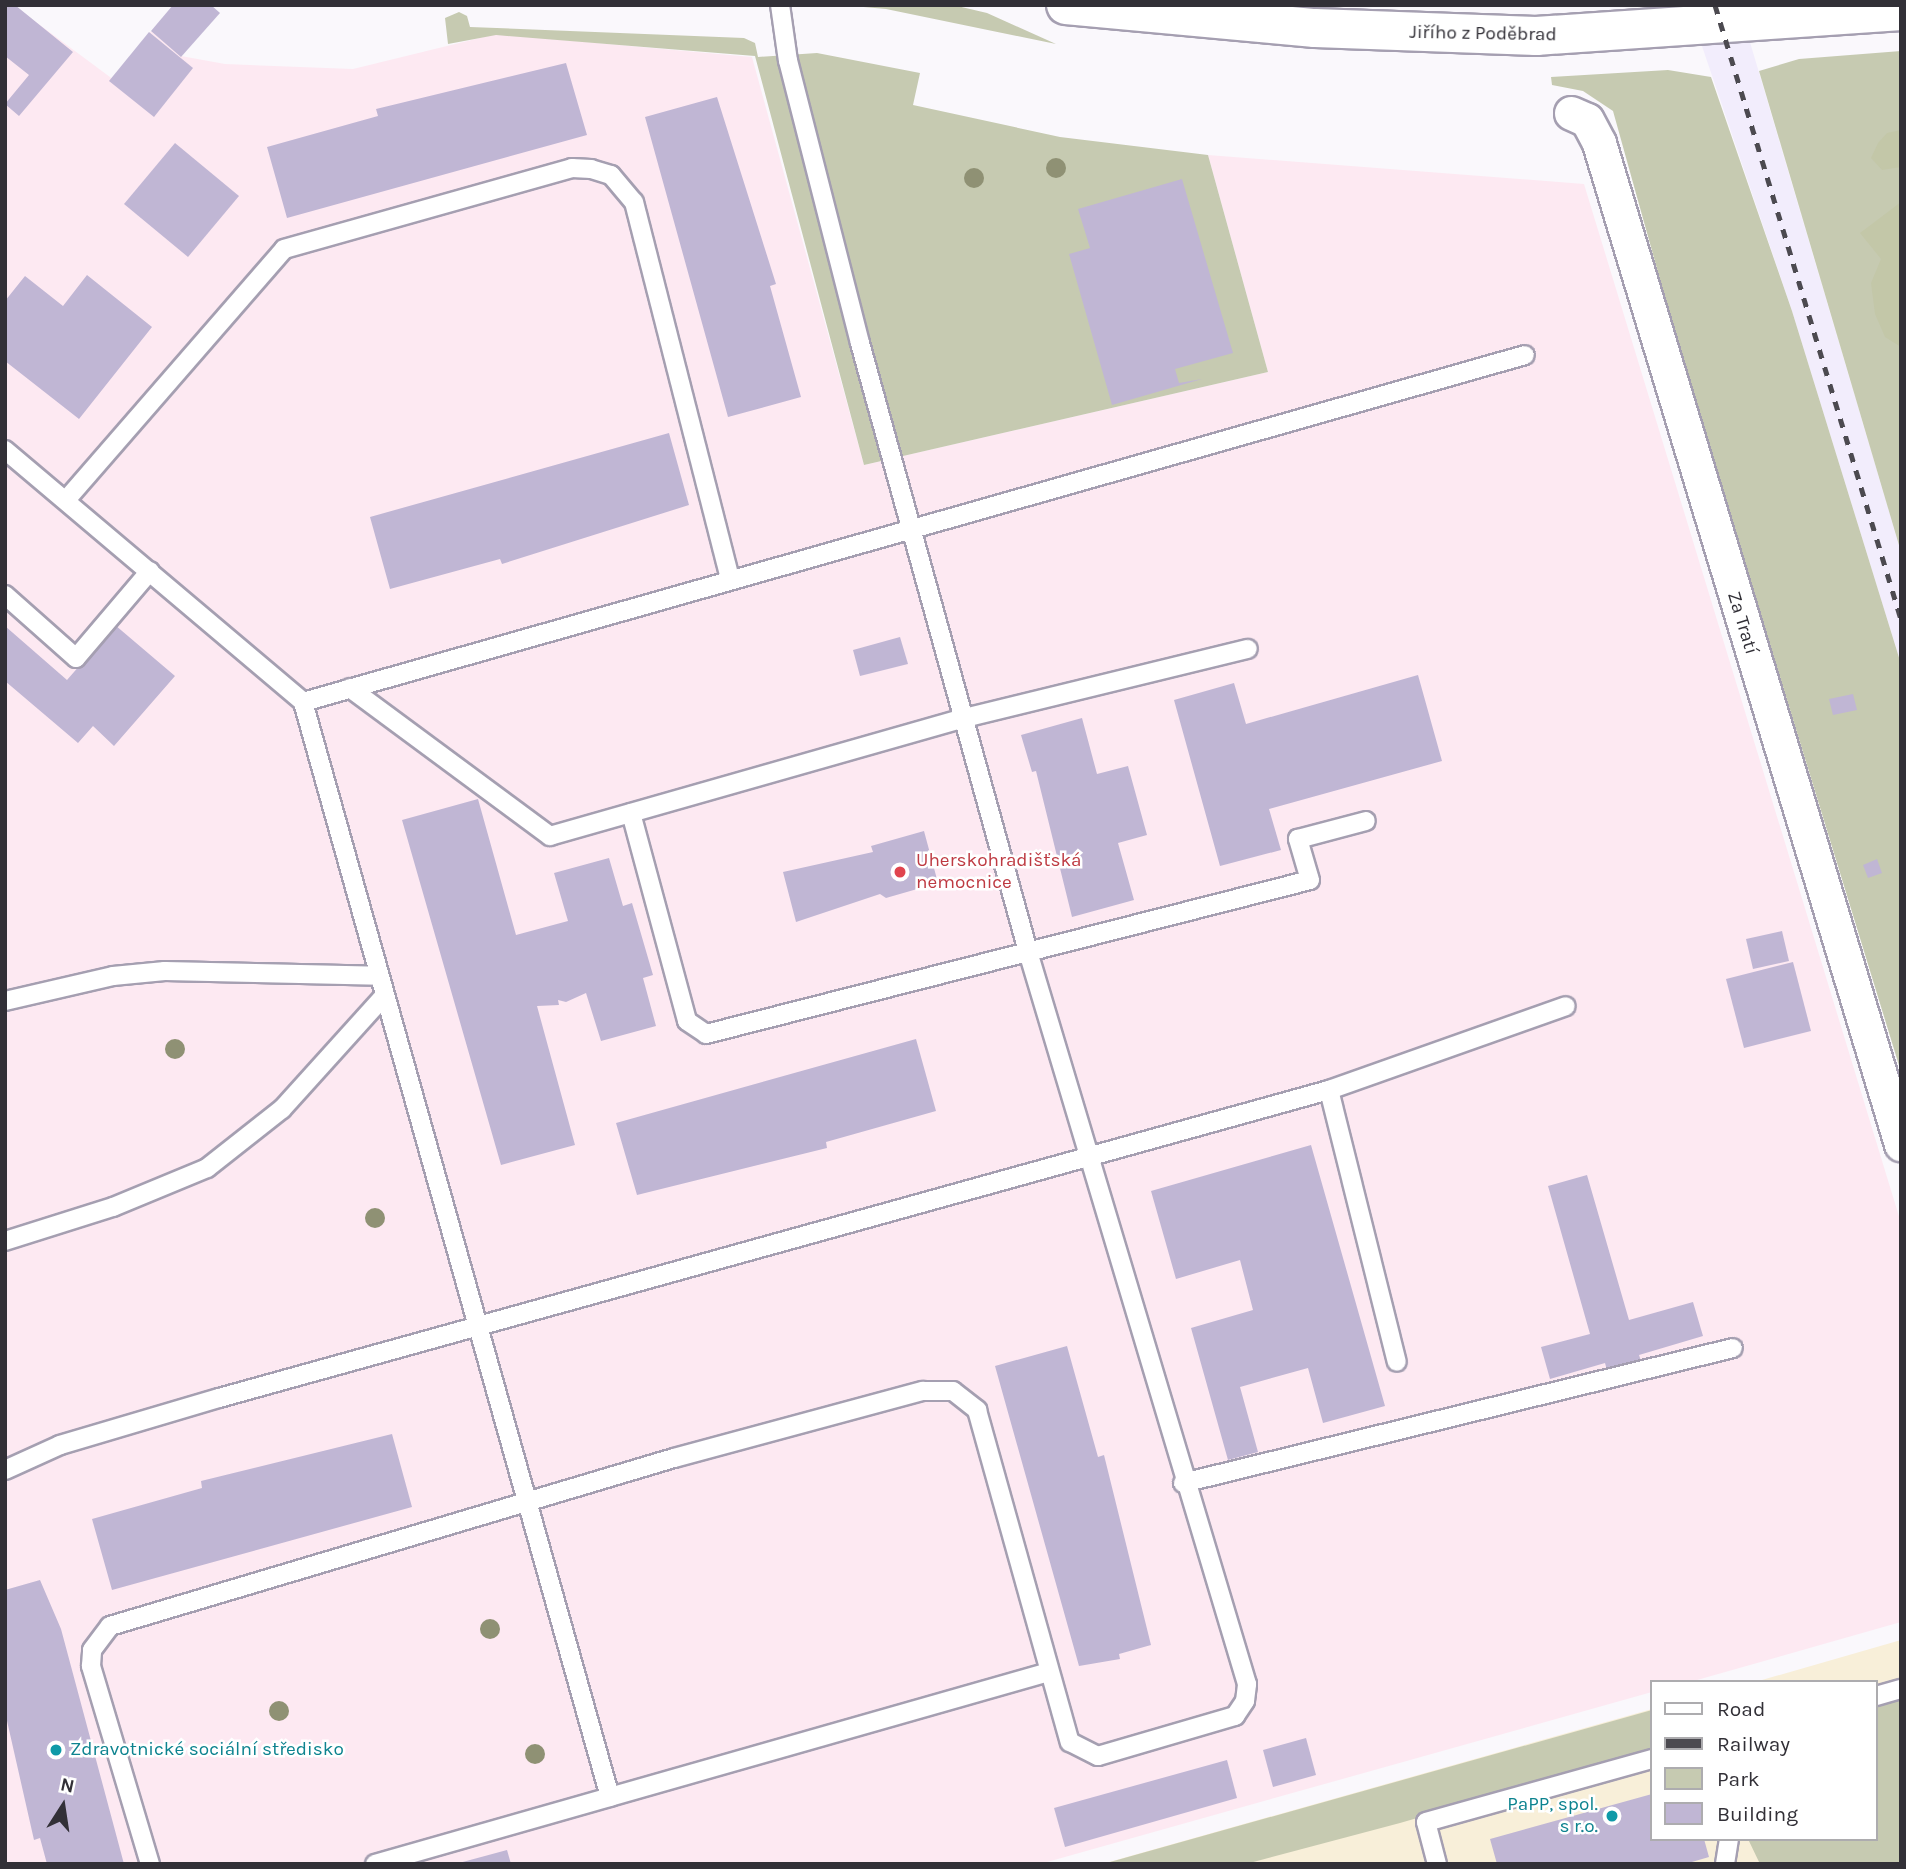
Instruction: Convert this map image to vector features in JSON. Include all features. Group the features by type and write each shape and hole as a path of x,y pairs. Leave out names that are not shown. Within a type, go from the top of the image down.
{"street":[{"name":"Jiřího z Poděbrad","path":"1066,5 1315,28 1536,36 1901,11"},
{"name":"Za Tratí","path":"1571,113 1587,120 1599,143 1901,1144"}],"lane":[{"path":"150,1864 91,1666 92,1650 104,1631 124,1619 923,1391 953,1391 977,1410 1066,1735 1087,1754 1222,1720 1241,1710 1247,1684 1183,1483 964,718 788,61 780,5"},
{"path":"66,500 284,248 572,168 591,169 611,175 634,202 730,578"},
{"path":"303,702 730,578 1525,355"},
{"path":"5,450 303,702 384,996 481,1324 611,1797"},
{"path":"5,596 76,658 150,571"},
{"path":"350,688 550,836 964,718 1248,649"},
{"path":"631,813 687,1021 706,1034 1030,955 1310,880 1298,839 1366,821"},
{"path":"5,1001 113,976 165,971 379,975"},
{"path":"5,1241 113,1207 207,1168 282,1109 384,996"},
{"path":"5,1470 60,1445 481,1324 1329,1090 1566,1006"},
{"path":"1329,1090 1397,1362"},
{"path":"1183,1483 1733,1348"},
{"path":"374,1864 1048,1672"},
{"path":"1878,1695 1901,1689"},
{"path":"1437,1864 1426,1822 1650,1760"},
{"path":"1725,1864 1730,1841"}],"shaded area":[{"name":"Uherskohradišťská nemocnice","path":"5,5 13,5 114,80 151,31 181,56 225,64 353,69 496,34 752,57 864,465 1268,372 1208,155 1584,184 1901,1223 1901,1622 1697,1680 1650,1680 1650,1693 1040,1864 5,1864"},
{"path":"1688,5 1739,5 1901,552 1901,664 1792,311"},
{"path":"1901,1640 1901,1864 1102,1864 1650,1710 1650,1841 1878,1841 1878,1680 1762,1680"}],"green space":[{"path":"841,5 953,5 987,13 1056,44 886,9"},
{"path":"459,12 467,16 470,27 744,38 755,43 758,57 817,53 920,73 913,105 1060,137 1208,155 1268,372 864,465 755,56 496,35 448,44 445,18"},
{"path":"1901,51 1901,552 1759,71 1799,59"},
{"path":"1668,70 1711,77 1792,311 1901,664 1901,1072 1678,344 1613,111 1583,91 1552,85 1551,77"},
{"path":"1901,130 1901,167 1882,170 1871,158 1878,143 1887,133"},
{"path":"1901,202 1901,347 1885,337 1875,314 1871,283 1881,259 1860,233"},
{"path":"1901,1700 1901,1864 1760,1864 1749,1841 1878,1841 1878,1706"},
{"path":"1650,1711 1650,1751 1400,1823 1246,1864 1103,1864"}],"building":[{"path":"5,5 15,5 73,52 19,116 5,104 29,75 5,56"},
{"path":"173,5 211,5 220,13 181,57 151,31"},
{"path":"149,32 193,68 154,117 109,81"},
{"path":"566,63 587,135 287,218 267,147 378,116 376,109"},
{"path":"717,97 776,284 770,286 801,397 728,417 645,117"},
{"path":"175,143 239,196 188,257 124,204"},
{"path":"1182,179 1233,353 1175,369 1179,383 1202,379 1112,405 1069,254 1090,248 1078,209"},
{"path":"87,275 152,327 79,419 5,361 5,301 25,276 63,306"},
{"path":"669,433 689,505 502,564 500,559 390,589 370,517"},
{"path":"115,625 175,676 114,746 93,726 78,743 5,681 5,626 67,680"},
{"path":"900,637 908,664 860,676 853,650"},
{"path":"1418,675 1442,761 1269,809 1281,850 1220,866 1174,700 1234,683 1246,724"},
{"path":"1853,694 1857,710 1833,715 1829,699"},
{"path":"1082,718 1097,774 1128,766 1147,835 1118,843 1134,900 1072,917 1036,771 1032,772 1021,735"},
{"path":"478,799 516,935 568,921 554,873 609,858 623,906 632,903 653,975 643,978 656,1026 601,1041 586,993 566,1002 558,1000 559,1005 537,1006 575,1145 501,1165 402,820"},
{"path":"924,831 938,883 886,898 880,894 796,922 783,872 873,852 871,846"},
{"path":"1877,859 1882,873 1868,878 1863,865"},
{"path":"1782,931 1789,961 1753,969 1746,939"},
{"path":"1793,962 1811,1031 1744,1048 1726,979"},
{"path":"916,1039 936,1111 826,1142 827,1148 637,1195 616,1123"},
{"path":"1311,1145 1385,1406 1323,1423 1308,1368 1240,1387 1258,1452 1228,1460 1191,1328 1253,1310 1240,1260 1176,1279 1151,1191"},
{"path":"1587,1175 1629,1320 1693,1302 1703,1336 1639,1355 1642,1364 1608,1374 1605,1363 1550,1379 1541,1347 1590,1334 1548,1186"},
{"path":"1067,1346 1098,1457 1104,1455 1151,1645 1119,1654 1120,1659 1079,1666 995,1366"},
{"path":"392,1434 412,1507 112,1590 92,1519 202,1488 201,1481"},
{"name":"Zdravotnické sociální středisko","path":"40,1580 61,1629 124,1864 47,1864 40,1838 34,1840 5,1712 5,1590"},
{"path":"1306,1738 1316,1775 1273,1787 1263,1750"},
{"path":"1227,1760 1237,1798 1065,1847 1054,1808"},
{"name":"PaPP, spol. s r.o.","path":"1650,1795 1650,1841 1705,1841 1709,1857 1685,1864 1497,1864 1490,1839"},
{"path":"507,1850 511,1864 459,1864 459,1863"}],"railway":[{"path":"1715,5 1901,619"}],"place":[{"name":"Uherskohradišťská nemocnice","path":"900,872"},
{"name":"Zdravotnické sociální středisko","path":"56,1750"},
{"name":"PaPP, spol. s r.o.","path":"1612,1816"}]}
